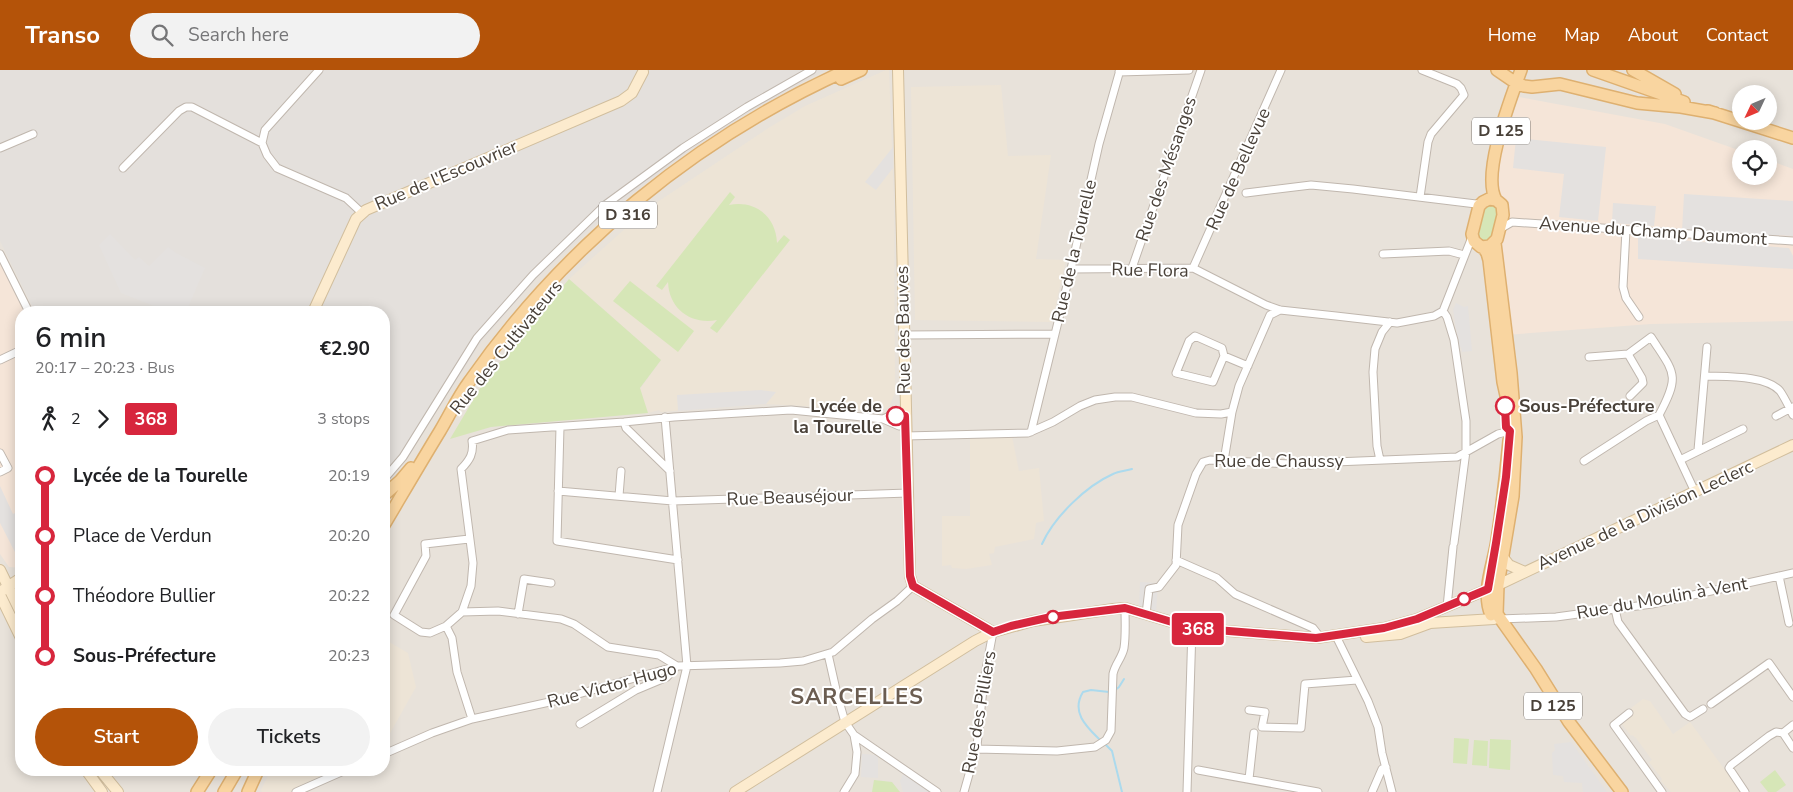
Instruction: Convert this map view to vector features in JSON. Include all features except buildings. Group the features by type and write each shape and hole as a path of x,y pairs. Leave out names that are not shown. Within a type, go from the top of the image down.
{"main road":[{"name":"Rue des Cultivateurs","path":"390,515 469,382 512,325 557,275 608,225 664,178 724,137 776,105 847,70"},
{"name":"Rue des Cultivateurs","path":"446,420 501,348 542,300 578,261 630,213 685,170 749,128 794,102 861,70"},
{"name":"Rue des Bauves","path":"898,70 905,426 910,576 913,586"},
{"path":"1497,70 1516,83 1532,87 1560,84 1637,103 1662,104 1715,113"},
{"name":"D 125","path":"1483,203 1493,193 1492,180 1501,129 1520,70"},
{"path":"1582,70 1790,138"},
{"path":"1593,70 1667,97"},
{"path":"1633,70 1668,91 1715,113"},
{"name":"Rue de l'Escouvrier","path":"316,306 356,219 362,213 375,205 621,101 632,92 644,71"},
{"path":"1478,243 1483,203 1502,205 1504,211 1495,243 1511,373 1516,437 1512,502 1502,556 1493,587"},
{"path":"1478,243 1488,247 1495,243"},
{"path":"735,792 973,643 993,632 1011,626 1051,617 1125,608 1192,628 1353,638 1391,635 1411,631 1430,623 1498,618 1493,587 1496,543 1506,477 1510,431 1489,260 1487,252 1478,243"},
{"path":"390,489 406,475 440,431"},
{"name":"Avenue de la Division Leclerc","path":"1336,636 1348,632 1384,628 1417,619 1447,607 1793,445"},
{"path":"1502,556 1509,565 1525,572"},
{"path":"0,570 5,596 15,614"},
{"path":"3,590 15,582"},
{"path":"913,586 993,632"},
{"path":"3,590 15,605"},
{"path":"3,590 15,622"},
{"name":"D 125","path":"1498,618 1555,710 1615,792"},
{"name":"D 125","path":"1498,618 1536,669 1568,722 1622,792"},
{"path":"90,776 102,792"},
{"path":"105,776 118,792"},
{"path":"197,792 206,776"},
{"path":"224,792 233,776"},
{"path":"248,792 255,776"}],"street":[{"path":"319,70 265,130 262,143 266,155 277,168 346,198 362,213"},
{"path":"390,471 403,457 477,338 533,275 605,205 683,148 747,107 812,70"},
{"path":"1119,71 1190,70"},
{"name":"Rue des Mésanges","path":"1132,268 1200,70"},
{"name":"Rue de Bellevue","path":"1193,268 1282,70"},
{"path":"1420,197 1428,142 1431,134 1464,95 1457,84 1422,70"},
{"name":"Rue de la Tourelle","path":"1031,432 1099,144 1119,71"},
{"path":"123,168 179,111 186,107 192,107 262,143"},
{"path":"0,148 33,134"},
{"path":"1246,193 1310,185 1354,188 1483,203"},
{"path":"1500,229 1512,222 1504,211"},
{"name":"Avenue du Champ Daumont","path":"1512,222 1793,241"},
{"path":"1626,230 1623,288 1626,298 1639,317"},
{"path":"1447,607 1453,545 1466,451 1466,421 1454,340 1445,314 1465,254 1478,243"},
{"path":"1383,254 1449,251 1465,254"},
{"path":"0,254 3,268 25,306"},
{"name":"Rue Flora","path":"1071,269 1193,268 1266,305 1280,310 1397,323 1445,314"},
{"path":"1224,462 1232,412 1239,386 1270,315 1280,310"},
{"path":"1380,460 1377,446 1373,372 1376,348 1382,332 1390,322"},
{"path":"904,335 1054,334"},
{"path":"1195,336 1222,348 1224,356 1213,382 1176,373 1189,341 1195,336"},
{"path":"1584,461 1646,421 1659,415 1674,379 1670,366 1652,337 1628,354 1589,357"},
{"path":"1698,450 1707,347"},
{"path":"0,360 15,353"},
{"path":"1628,354 1642,378 1643,384 1630,396"},
{"path":"1224,356 1248,366"},
{"path":"1705,376 1770,383 1779,391 1792,410 1776,416"},
{"path":"469,539 425,544 426,556 394,615 421,632 430,633 446,626 462,612 471,586 473,563 461,469 472,455 472,441 508,430 624,422 664,417 791,410 883,419 890,416 905,426 1031,432 1080,406 1095,400 1115,397 1132,397 1196,413 1221,414 1232,412"},
{"path":"1659,415 1695,492"},
{"path":"657,792 687,666 671,472 664,417"},
{"path":"624,422 626,428 671,472"},
{"path":"560,427 557,541 678,560"},
{"path":"1680,460 1743,428"},
{"name":"Rue de Chaussy","path":"1146,614 1149,588 1159,587 1176,565 1178,525 1202,462 1210,460 1310,465 1457,457 1498,434 1510,431"},
{"path":"0,453 8,468 0,472"},
{"path":"619,496 622,471"},
{"name":"Rue Beauséjour","path":"558,491 673,500 908,493"},
{"path":"1176,560 1217,578 1235,594 1313,628 1320,637"},
{"name":"Rue du Moulin à Vent","path":"1498,618 1556,616 1652,604 1793,572"},
{"path":"1779,576 1789,623"},
{"path":"518,614 524,579 551,584"},
{"name":"Rue Victor Hugo","path":"390,751 432,733 472,719 554,701 677,666 780,663 803,661 828,654 897,601 913,586"},
{"path":"976,749 1058,751 1096,747 1103,742 1111,731 1115,667 1124,649 1125,608"},
{"path":"1615,609 1618,622 1685,714 1690,718 1703,709"},
{"path":"462,612 498,611 561,619 574,624 608,647 659,655 677,666 666,677 636,690 580,724"},
{"path":"446,626 452,638 457,672 472,719"},
{"path":"1187,792 1192,628"},
{"name":"Rue des Pilliers","path":"964,792 976,749 984,680 993,632"},
{"path":"1336,636 1368,701 1378,727 1392,792"},
{"path":"828,654 845,722 854,735 937,792"},
{"path":"1711,704 1769,663 1793,697"},
{"path":"1249,710 1265,712 1262,727 1302,728 1305,684 1358,680"},
{"path":"1629,713 1614,725 1662,792"},
{"path":"1782,733 1793,725"},
{"path":"1745,792 1729,768 1731,764 1776,732 1782,733 1793,748"},
{"path":"1249,779 1254,733"},
{"path":"844,792 857,768 854,735"},
{"path":"857,752 868,744"},
{"path":"1372,792 1382,769 1386,767"},
{"path":"1198,770 1318,792"},
{"path":"296,792 332,776"}],"shaded area":[{"path":"0,70 1793,70 1793,792 0,792"},
{"path":"0,70 825,70 751,111 686,153 611,210 537,278 482,341 390,483 390,306 32,306 0,241"},
{"path":"889,70 894,201 895,393 890,405 880,410 766,404 661,412 659,410 648,413 640,389 661,360 569,279 647,209 770,127 805,106"},
{"path":"1001,85 1008,156 1051,155 1036,259 1066,260 1052,322 915,320 911,87"},
{"path":"1519,97 1665,124 1732,148 1732,185 1777,185 1777,163 1793,169 1793,321 1651,324 1491,336 1487,214 1492,176"},
{"path":"1516,138 1606,147 1598,221 1559,217 1564,174 1513,168"},
{"path":"893,147 893,168 876,190 865,182"},
{"path":"1684,194 1793,201 1793,236 1682,231"},
{"path":"1613,203 1656,206 1654,226 1612,223"},
{"path":"110,234 135,260 139,257 149,266 168,247 205,268 189,306 154,306 121,293 99,245"},
{"path":"1638,237 1789,248 1793,256 1793,269 1638,259"},
{"path":"0,261 22,306 15,306 15,568 9,567 0,554"},
{"path":"1456,303 1464,307 1468,306 1472,351 1462,352 1461,347 1459,347 1453,310"},
{"path":"761,390 776,392 766,404 678,411 677,395"},
{"path":"1012,436 1019,471 1039,468 1044,521 1036,523 1034,539 995,547 994,553 989,554 992,565 966,569 952,568 951,565 942,566 942,516 970,516 970,437"},
{"path":"0,486 13,514 15,513 15,552 0,523"},
{"path":"1140,582 1158,583 1156,613 1139,606"},
{"path":"390,642 408,653 416,687 390,733"},
{"path":"1643,699 1650,701 1673,734 1690,722 1741,792 1671,792 1661,781 1662,779 1649,762 1652,760 1636,738 1631,736 1622,724 1633,712 1631,708"},
{"path":"1571,742 1607,792 1583,792 1582,783 1564,782 1563,776 1553,775 1552,753 1555,750 1554,744"},
{"path":"862,754 878,755 878,778 861,777"},
{"path":"903,774 934,792 903,792 900,781"},
{"path":"268,776 321,776 290,792 262,792 261,790"}],"green space":[{"path":"730,192 735,197 729,205 747,205 762,212 773,225 777,243 784,235 790,240 717,333 710,328 717,320 699,320 683,313 677,307 669,292 668,282 662,290 656,286"},
{"path":"1494,204 1499,211 1492,238 1484,242 1479,239 1477,233 1479,227 1481,227 1482,211 1486,205"},
{"path":"569,279 661,360 640,388 648,413 491,427 450,439 485,380"},
{"path":"630,281 694,331 678,352 613,301"},
{"path":"1454,738 1469,739 1467,764 1453,763"},
{"path":"1490,739 1511,740 1510,770 1489,768"},
{"path":"1474,740 1488,741 1487,766 1472,765"},
{"path":"1775,770 1786,785 1776,792 1768,792 1760,782"},
{"path":"874,780 892,782 900,792 872,792"}],"waterway":[{"path":"1042,544 1054,523 1082,494 1103,479 1118,472 1132,469"},
{"path":"1114,691 1124,679"},
{"path":"1101,741 1082,720 1078,707 1083,692 1091,690 1109,692"},
{"path":"1105,744 1112,751 1122,792"}],"bus line":[{"name":"368","path":"896,416 905,416 910,576 913,586 993,632 1033,620 1125,608 1192,628 1316,638 1384,628 1417,619 1488,589 1506,477 1510,431 1506,427 1505,406"}],"place":[{"name":"Sous-Préfecture","path":"1505,406"},
{"name":"Lycée de la Tourelle","path":"896,416"}],"district":[{"name":"SARCELLES","path":"857,697"}]}
